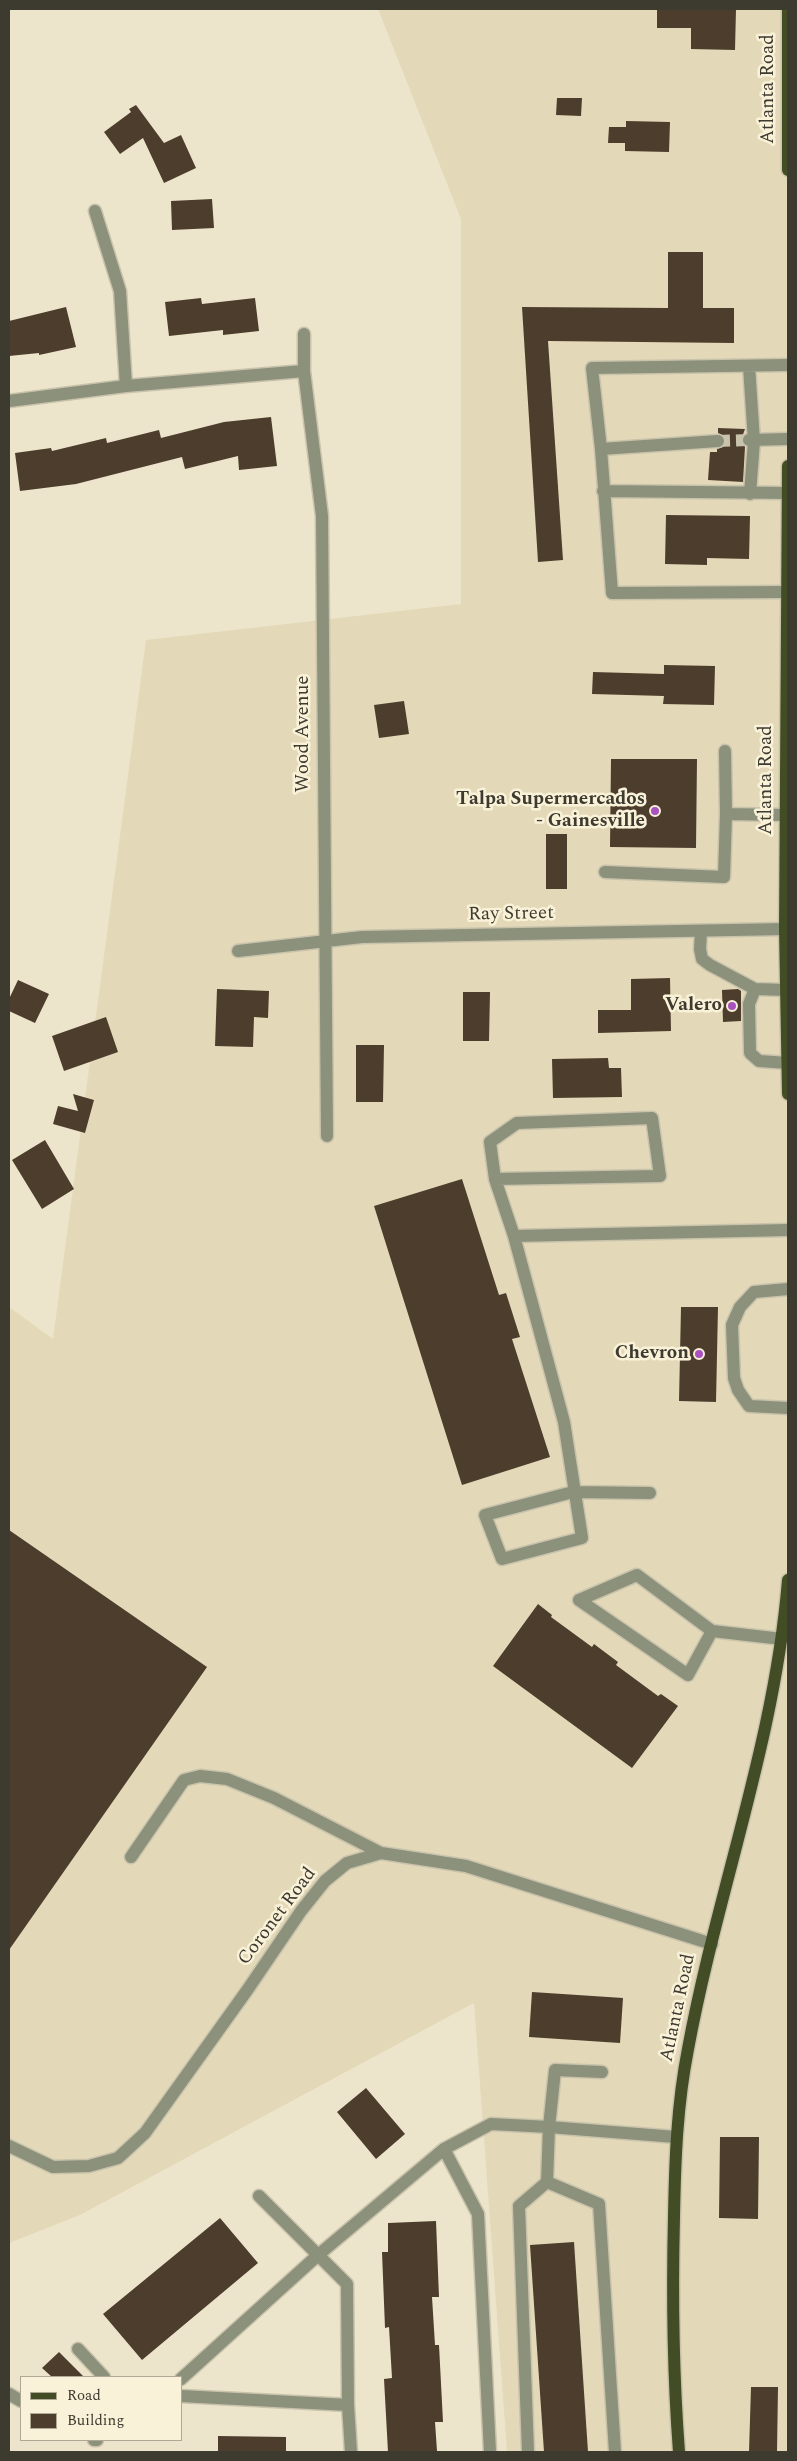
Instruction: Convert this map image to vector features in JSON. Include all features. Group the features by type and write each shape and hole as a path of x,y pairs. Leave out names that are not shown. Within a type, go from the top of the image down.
{"main road":[{"name":"Atlanta Road","path":"788,9 788,170"},
{"name":"Atlanta Road","path":"788,466 785,929 788,1094"},
{"name":"Atlanta Road","path":"679,2452 673,2370 678,2108 688,2048 712,1944 769,1717 782,1639 788,1580"}],"street":[{"path":"95,211 120,291 126,386"},
{"name":"Wood Avenue","path":"304,334 304,371 322,516 327,1136"},
{"path":"787,592 612,593 601,449 592,368 788,365"},
{"path":"749,366 750,494"},
{"path":"9,401 126,386 304,371"},
{"path":"751,440 788,439"},
{"path":"601,449 718,440"},
{"path":"603,491 788,493"},
{"path":"606,872 724,877 725,751"},
{"path":"726,814 786,815"},
{"name":"Ray Street","path":"238,951 372,936 785,929"},
{"path":"701,930 700,949 702,958 710,966 755,989 786,990"},
{"path":"755,989 749,1004 750,1053 760,1061 788,1063"},
{"path":"495,1179 660,1176 652,1118 517,1123 490,1142 495,1179 514,1236 564,1422 573,1492 582,1538 502,1559 485,1516 573,1492 650,1493"},
{"path":"514,1236 788,1230"},
{"path":"788,1290 754,1292 740,1307 732,1325 734,1378 738,1390 749,1406 788,1408"},
{"path":"712,1631 688,1675 579,1600 637,1574 712,1631 782,1639"},
{"path":"131,1857 184,1780 200,1776 227,1779 274,1798 381,1852"},
{"name":"Coronet Road","path":"9,2146 52,2167 89,2166 118,2158 145,2133 248,1990 301,1911 325,1881 347,1862 381,1852 466,1866 712,1944"},
{"path":"528,2452 519,2206 547,2182 549,2127 555,2070 602,2072"},
{"path":"182,2378 317,2256 444,2149 491,2124 676,2137"},
{"path":"444,2149 478,2214 490,2452"},
{"path":"547,2182 598,2204 615,2452"},
{"path":"259,2196 347,2284 348,2405 351,2452"},
{"path":"78,2349 103,2376"},
{"path":"9,2394 20,2400"},
{"path":"182,2396 348,2405"}],"shaded area":[{"path":"378,9 788,9 788,2452 507,2452 474,2003 80,2215 9,2243 9,1307 53,1339 146,640 461,604 461,219"}],"building":[{"path":"657,9 736,9 735,50 691,49 691,28 657,28"},
{"path":"557,98 582,98 581,116 556,115"},
{"path":"136,105 164,143 181,135 196,168 164,183 143,138 120,154 104,132 131,112 129,109"},
{"path":"626,121 670,122 669,152 625,151 625,143 608,143 609,127 626,127"},
{"path":"212,199 214,228 172,230 171,201"},
{"path":"668,252 703,252 703,308 734,308 734,343 548,341 563,560 538,562 522,307 668,308"},
{"path":"201,298 202,304 255,298 259,331 223,335 223,330 169,336 165,302"},
{"path":"66,307 76,347 39,355 39,353 9,356 9,321"},
{"path":"271,417 277,466 239,470 238,456 185,469 182,457 76,484 20,491 15,453 51,448 52,451 106,438 107,443 159,430 161,438 224,422"},
{"path":"718,428 745,429 741,440 745,447 743,482 708,480 710,452 717,452 717,449 723,447 726,441 724,436 718,433"},
{"path":"666,515 750,516 749,559 707,558 707,565 665,564"},
{"path":"664,665 715,666 714,705 663,704 664,696 592,694 593,672 664,674"},
{"path":"404,701 409,734 379,738 374,705"},
{"path":"611,759 697,759 696,848 610,847"},
{"path":"546,834 567,834 567,889 546,889"},
{"path":"670,978 671,1031 598,1033 598,1010 631,1010 631,979"},
{"path":"18,980 49,994 35,1023 9,1011 9,999"},
{"path":"217,989 269,991 268,1018 254,1017 253,1047 215,1046"},
{"name":"Valero","path":"738,989 741,991 741,1021 723,1022 722,990"},
{"path":"463,992 490,992 489,1041 463,1041"},
{"path":"106,1017 118,1052 64,1071 52,1036"},
{"path":"356,1045 384,1045 383,1102 356,1102"},
{"path":"608,1058 609,1068 621,1068 622,1097 553,1098 552,1059"},
{"path":"73,1094 94,1100 85,1133 53,1124 58,1106 78,1111"},
{"path":"45,1140 74,1189 42,1209 12,1160"},
{"path":"462,1179 499,1295 506,1293 520,1337 512,1339 550,1457 462,1485 374,1206"},
{"name":"Chevron","path":"681,1307 718,1307 716,1402 679,1401"},
{"path":"9,1530 207,1667 9,1950"},
{"path":"538,1604 552,1615 551,1617 592,1647 594,1644 618,1662 616,1665 658,1696 661,1694 678,1706 632,1768 493,1666"},
{"path":"532,1992 623,1998 620,2043 529,2037"},
{"path":"366,2088 405,2134 376,2159 337,2112"},
{"path":"720,2137 759,2137 758,2219 719,2218"},
{"path":"220,2218 258,2263 142,2360 103,2314"},
{"path":"436,2221 439,2297 432,2297 435,2345 439,2345 443,2422 435,2422 437,2451 388,2452 384,2379 392,2378 389,2327 385,2328 382,2252 388,2252 388,2223"},
{"path":"574,2242 588,2452 544,2452 530,2245"},
{"path":"59,2352 83,2376 51,2376 42,2368"},
{"path":"751,2387 778,2387 777,2452 749,2452"},
{"path":"218,2436 286,2437 286,2452 218,2452"}],"tunnel":[{"path":"718,441 749,440"}],"place":[{"name":"Talpa Supermercados - Gainesville","path":"655,811"},
{"name":"Valero","path":"732,1006"},
{"name":"Chevron","path":"699,1354"}]}
